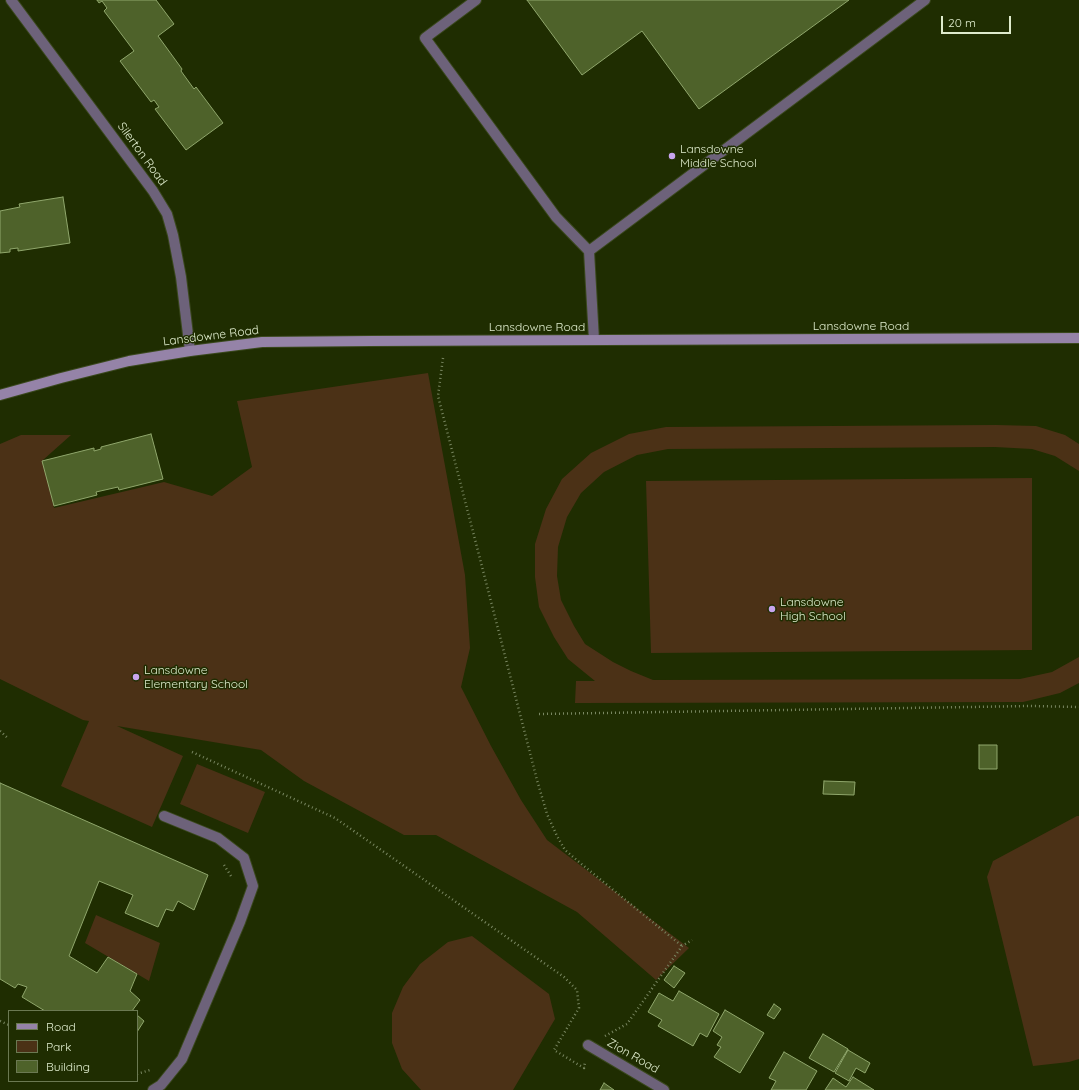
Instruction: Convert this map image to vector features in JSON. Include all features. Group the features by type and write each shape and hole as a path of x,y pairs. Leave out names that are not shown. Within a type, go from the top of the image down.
{"street":[{"name":"Silerton Road","path":"11,0 153,191 166,214 173,234 181,277 190,351"},
{"path":"476,0 425,38 556,217 589,251 594,340"},
{"path":"589,251 925,0"},
{"name":"Lansdowne Road","path":"0,395 128,361 262,342 1079,338"},
{"path":"153,1090 161,1085 182,1058 240,922 253,886 244,858 218,838 164,816"},
{"name":"Zion Road","path":"588,1045 664,1090"}],"path":[{"path":"446,340 438,396 536,780 547,814 565,850 682,946"},
{"path":"539,714 1030,706 1079,707"},
{"path":"0,731 10,739"},
{"path":"192,752 335,818 564,976 577,990 579,1008 554,1050 584,1068 588,1045 627,1024 682,946 692,940"},
{"path":"222,862 232,878"},
{"path":"138,1074 152,1068"}],"green space":[{"path":"428,373 465,575 470,648 461,687 521,800 547,840 689,948 656,980 577,912 436,835 404,835 304,781 261,750 117,726 183,756 152,827 61,786 89,721 83,720 0,679 0,444 21,435 71,435 43,460 54,508 164,482 212,496 252,467 237,401"},
{"path":"1036,426 1065,435 1079,444 1079,471 1055,456 1032,449 995,447 668,449 637,455 604,472 581,493 567,517 558,547 557,576 561,600 585,644 613,662 653,680 1020,679 1052,672 1079,657 1079,683 1060,693 1023,702 575,703 576,681 595,681 568,659 554,637 539,607 535,577 535,544 546,509 562,479 591,453 629,434 666,427"},
{"path":"1032,478 1032,650 651,653 646,481"},
{"path":"197,764 265,792 248,833 180,804"},
{"path":"1079,816 1079,1059 1069,1062 1033,1066 987,877 993,861"},
{"path":"96,915 160,943 149,981 85,943"},
{"path":"472,936 549,994 555,1019 513,1090 421,1090 402,1069 392,1043 392,1013 403,987 420,964 448,942"}],"building":[{"path":"97,0 156,0 174,24 158,36 182,69 181,71 194,89 196,87 223,123 186,150 155,109 159,107 154,100 151,102 120,61 134,51 104,11 107,8 102,1 99,3"},
{"path":"527,0 849,0 699,109 642,31 582,75"},
{"path":"63,197 70,243 18,251 18,248 10,249 10,252 0,253 0,211 20,207 19,204"},
{"path":"151,434 163,479 119,490 118,487 96,492 97,495 54,506 42,461 94,448 94,451 101,449 101,447"},
{"path":"979,745 997,745 997,769 979,769"},
{"path":"824,781 855,782 854,795 823,794"},
{"path":"0,783 208,875 194,910 178,901 173,911 166,909 158,927 125,913 133,895 99,881 69,956 97,973 108,957 137,974 130,991 140,1000 133,1010 43,1010 22,997 27,987 18,984 15,988 0,979"},
{"path":"674,966 685,973 674,988 664,980"},
{"path":"679,991 719,1014 707,1037 700,1033 693,1046 658,1026 662,1020 648,1012 659,993 673,1001"},
{"path":"774,1004 781,1009 774,1019 767,1015"},
{"path":"725,1010 764,1033 740,1073 714,1057 721,1047 717,1045 722,1037 713,1031"},
{"path":"138,1016 144,1021 138,1030"},
{"path":"823,1034 848,1049 834,1072 809,1058"},
{"path":"848,1050 870,1063 865,1073 856,1068 849,1081 835,1073"},
{"path":"784,1052 817,1071 806,1090 771,1090 776,1081 769,1078"},
{"path":"853,1077 874,1090 825,1090 833,1078 846,1087"},
{"path":"604,1083 614,1090 600,1090"}],"place":[{"name":"Lansdowne Middle School","path":"672,156"},
{"name":"Lansdowne High School","path":"772,609"},
{"name":"Lansdowne Elementary School","path":"136,677"}]}
